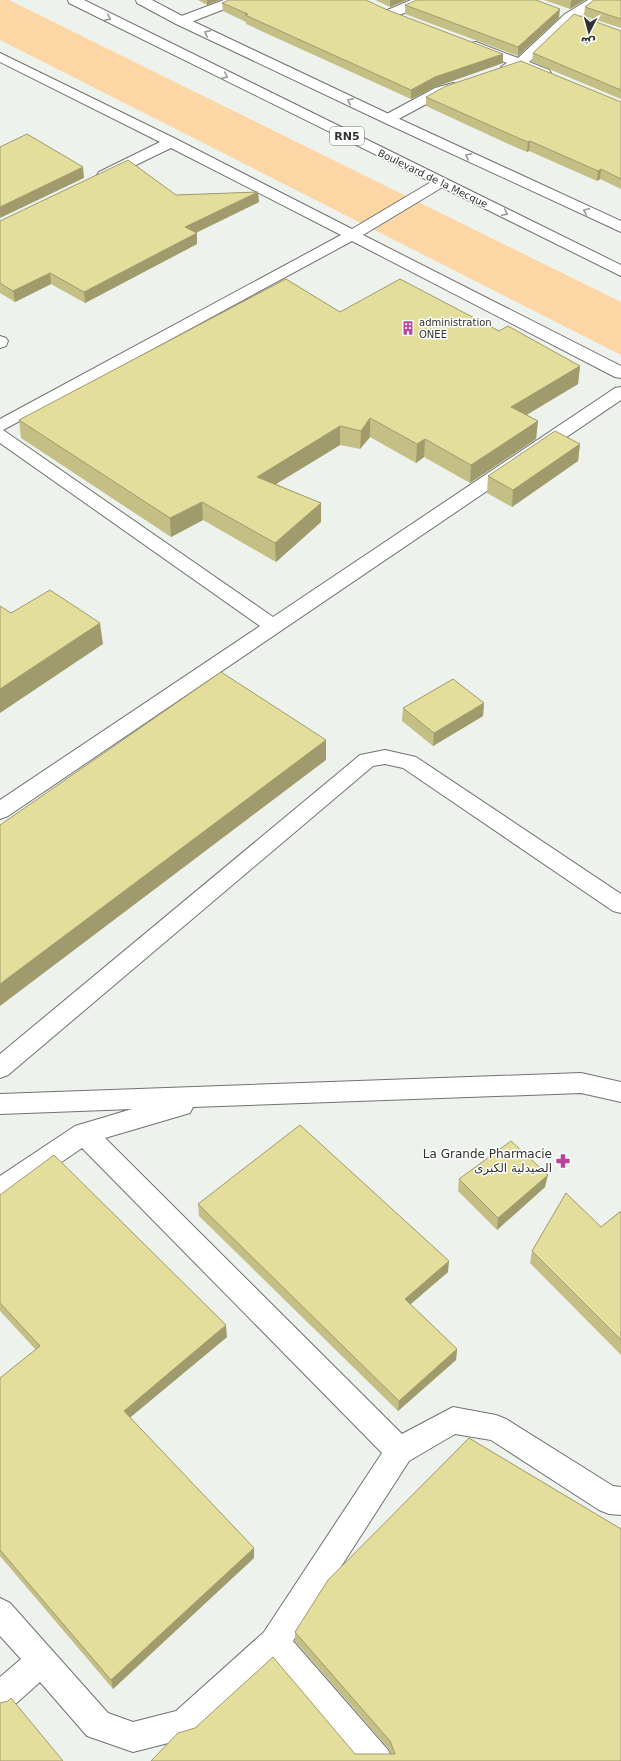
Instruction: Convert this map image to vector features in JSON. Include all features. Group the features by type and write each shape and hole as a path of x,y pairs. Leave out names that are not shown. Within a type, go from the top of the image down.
{"street":[{"name":"Boulevard de la Mecque","path":"74,0 621,270"},
{"name":"RN5","path":"142,0 182,21 388,119 621,226"},
{"path":"182,21 235,0"},
{"path":"390,14 422,0"},
{"path":"498,71 520,63 570,17 596,0"},
{"path":"376,7 404,19"},
{"path":"556,11 584,22"},
{"path":"462,41 556,78"},
{"path":"0,57 171,142 621,373"},
{"path":"388,119 440,92 462,84"},
{"path":"93,180 171,142"},
{"path":"0,426 352,236 441,182"},
{"path":"0,811 621,392"},
{"path":"0,435 274,627"},
{"path":"0,1068 367,760 386,757 409,762 621,905"},
{"path":"0,1104 581,1084 621,1092"},
{"path":"0,1190 84,1133 215,1096"},
{"path":"84,1133 399,1452"},
{"path":"0,1613 98,1725 133,1737 184,1724 276,1643 399,1452 452,1420 496,1428 609,1500 621,1501"},
{"path":"276,1643 378,1761"},
{"path":"0,1697 42,1661"}],"shaded area":[{"path":"0,0 9,0 621,302 621,355 0,40"}],"building":[{"path":"229,0 366,0 385,9 503,54 435,77 411,90 245,15 248,14 222,3"},
{"path":"417,0 536,0 560,9 518,47 405,5"},
{"path":"594,0 621,0 621,19 585,7"},
{"path":"574,14 621,31 621,90 533,53"},
{"path":"521,61 621,102 621,179 601,169 598,171 530,141 528,142 516,137 426,97 446,86"},
{"path":"27,134 83,167 0,207 0,147"},
{"path":"128,160 176,195 258,192 185,227 197,233 84,292 50,273 13,291 0,283 0,221"},
{"path":"286,279 340,312 400,279 499,331 508,326 580,366 511,407 538,421 471,465 425,439 417,444 370,418 361,431 340,426 257,477 321,503 275,543 202,502 170,518 19,420"},
{"path":"555,431 580,444 513,490 488,476"},
{"path":"50,590 100,623 0,689 0,606 11,613"},
{"path":"221,672 326,740 0,984 0,825"},
{"path":"453,679 484,703 434,733 403,708"},
{"path":"300,1125 449,1261 405,1299 457,1349 399,1401 198,1204"},
{"path":"511,1141 548,1175 498,1218 459,1179"},
{"path":"54,1155 226,1325 124,1411 254,1548 111,1680 0,1550 0,1378 40,1346 0,1303 0,1195"},
{"path":"566,1193 601,1227 621,1211 621,1340 532,1251"},
{"path":"469,1438 621,1529 621,1761 151,1761 178,1733 195,1728 273,1657 355,1754 395,1754 390,1741 295,1632 328,1580"},
{"path":"11,1698 63,1761 0,1761 0,1703 8,1701"}],"place":[{"name":"administration ONEE","path":"408,328"},
{"name":"La Grande Pharmacie الصيدلية الكبرى","path":"563,1161"}]}
